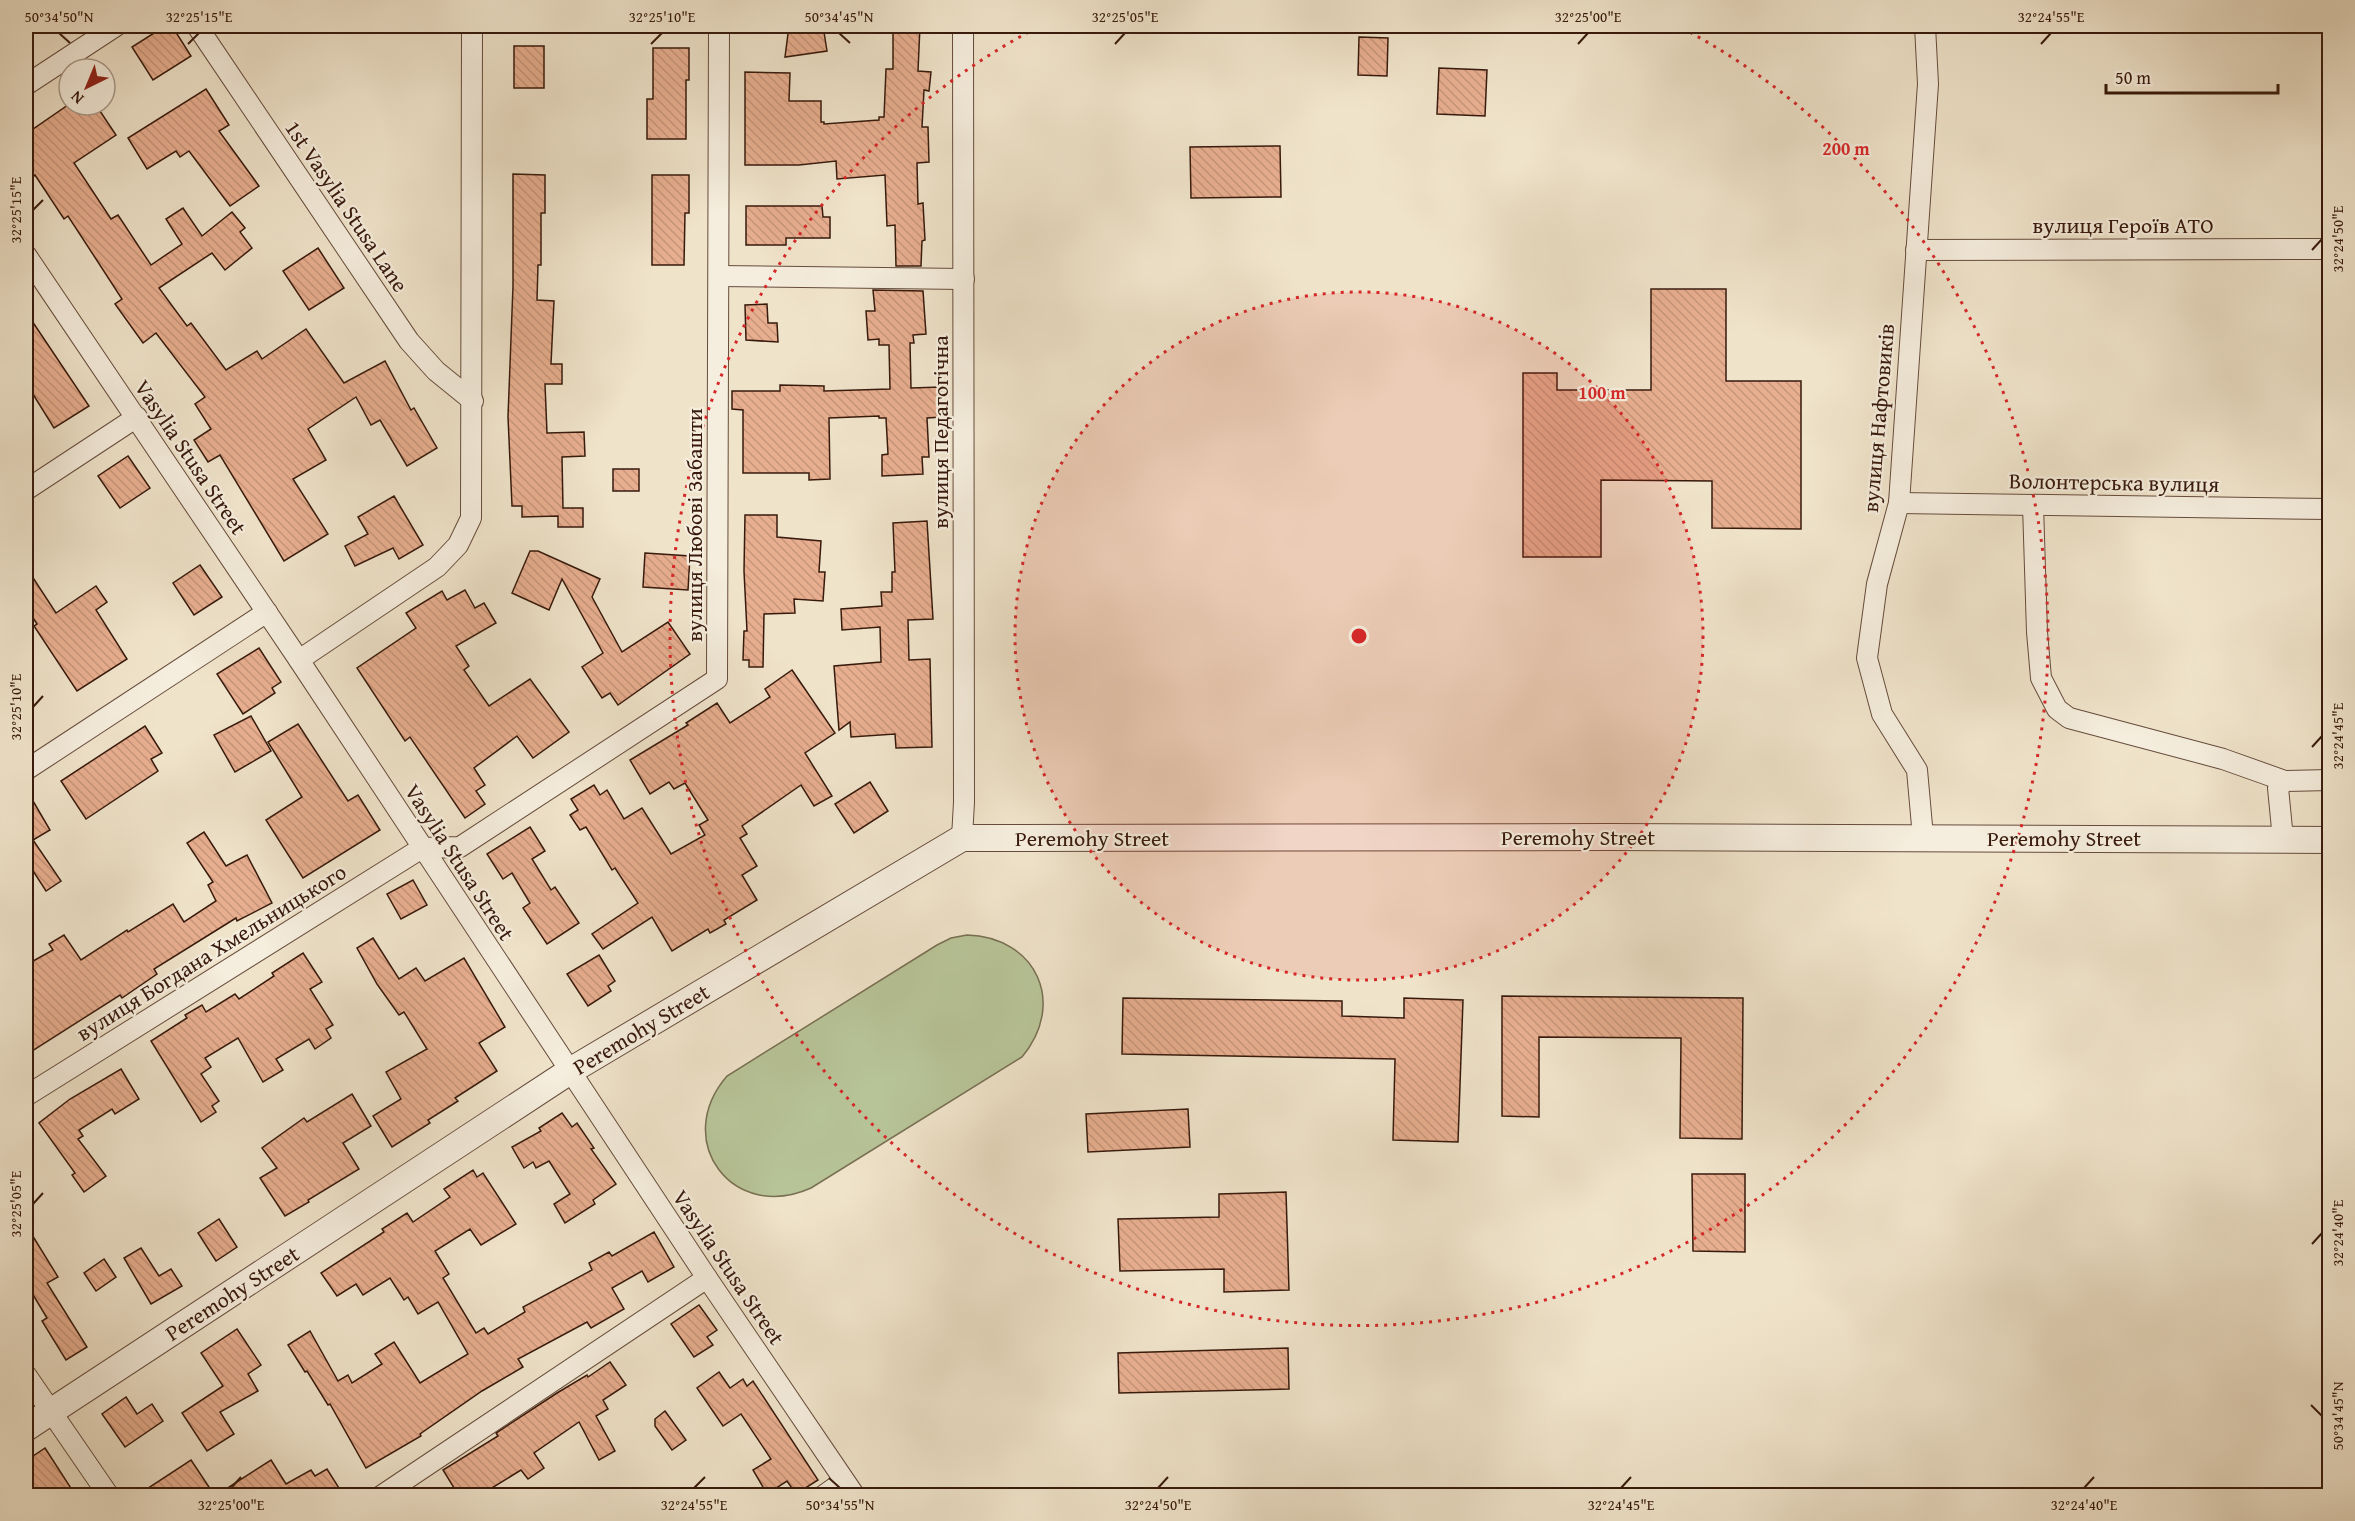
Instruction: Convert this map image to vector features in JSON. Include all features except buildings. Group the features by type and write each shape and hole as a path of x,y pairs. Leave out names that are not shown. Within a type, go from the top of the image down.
{"street":[{"path":"26,85 116,26"},
{"name":"1st Vasylia Stusa Lane","path":"197,26 409,341 436,371 473,401"},
{"path":"299,660 437,567 458,545 471,518 472,26"},
{"name":"вулиця Любові Забашти","path":"422,848 460,847 717,679 719,26"},
{"name":"вулиця Педагогічна","path":"962,838 964,802 963,26"},
{"name":"вулиця Нафтовиків","path":"1923,837 1917,770 1882,714 1867,658 1877,584 1899,503 1928,84 1925,26"},
{"name":"вулиця Героїв АТО","path":"1916,250 2330,249"},
{"name":"Vasylia Stusa Street","path":"26,255 137,417 707,1278 849,1488"},
{"path":"719,276 964,279"},
{"path":"26,490 137,417"},
{"name":"Волонтерська вулиця","path":"1899,503 2330,509"},
{"path":"2033,505 2036,620 2041,678 2057,709 2069,718 2223,759 2285,781 2330,780"},
{"path":"26,770 267,612"},
{"path":"2283,839 2278,788 2285,781"},
{"name":"Peremohy Street","path":"26,1428 570,1071 962,838 1923,837 2330,840"},
{"name":"вулиця Богдана Хмельницького","path":"26,1096 422,848"},
{"path":"381,1496 707,1278"},
{"path":"26,1375 109,1496"},
{"path":"824,1496 849,1488"}],"green space":[{"path":"967,935 991,939 1011,947 1027,960 1037,977 1043,995 1042,1015 1035,1036 1022,1057 811,1188 783,1196 757,1194 735,1185 719,1170 708,1149 706,1126 711,1101 727,1076 937,945 951,938"}]}
